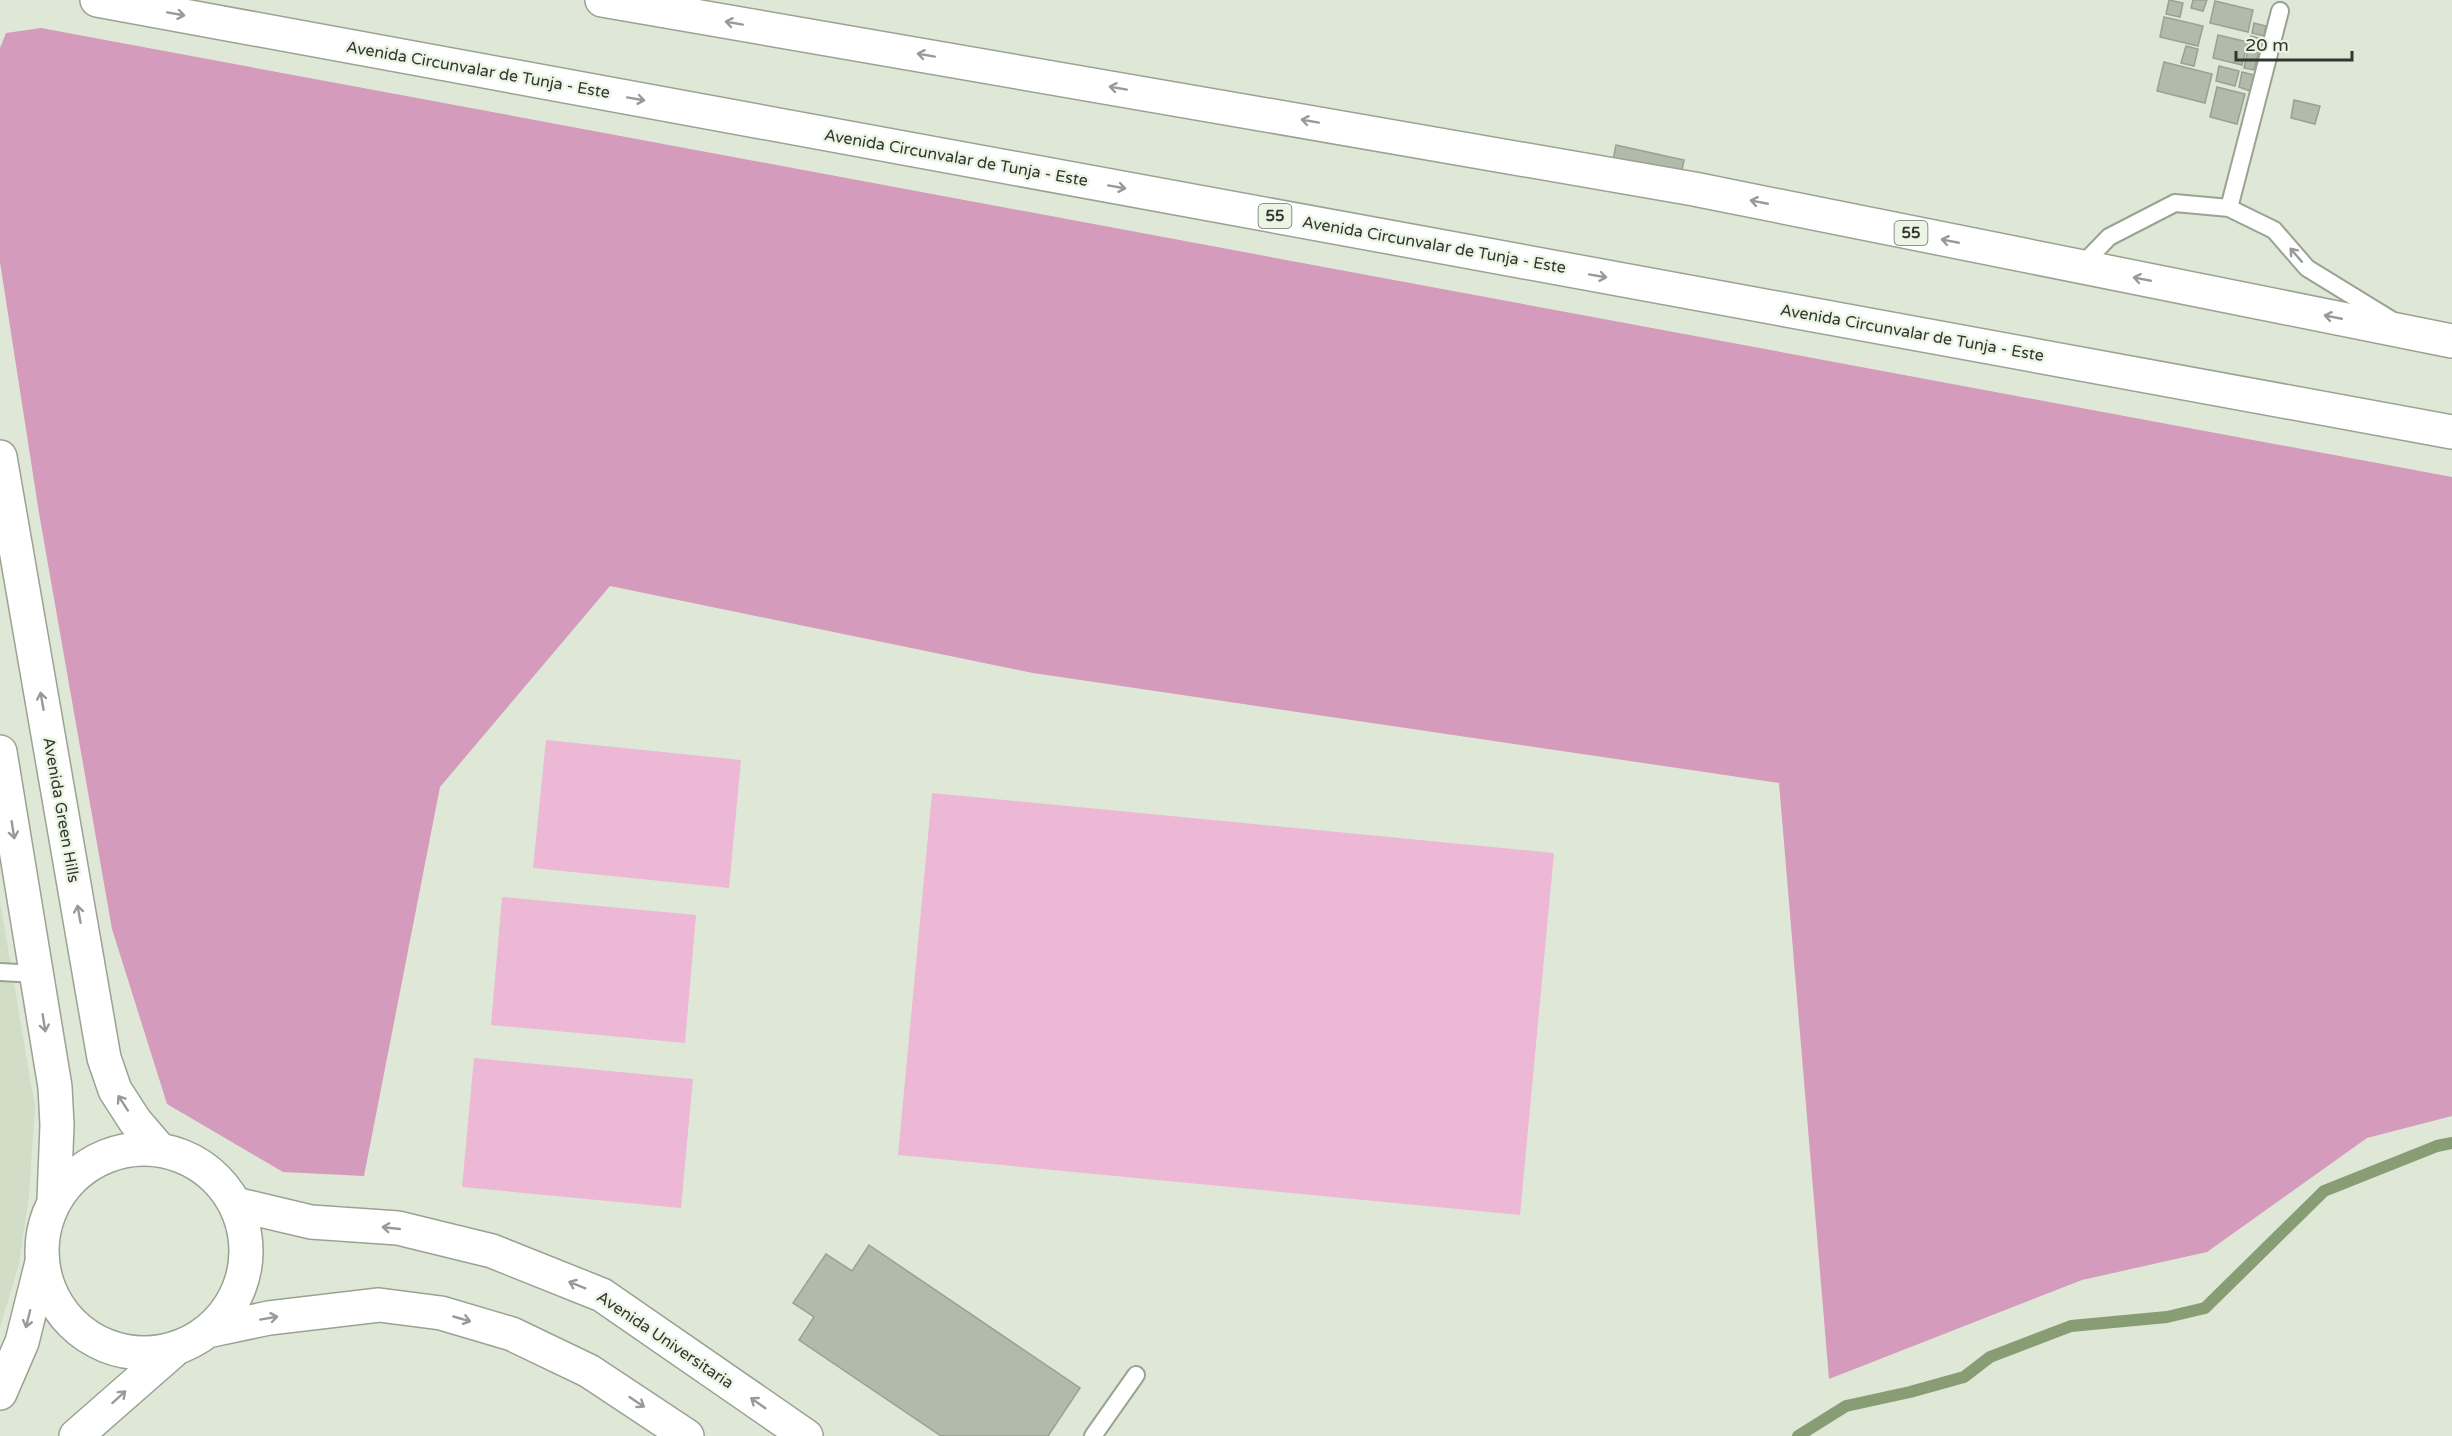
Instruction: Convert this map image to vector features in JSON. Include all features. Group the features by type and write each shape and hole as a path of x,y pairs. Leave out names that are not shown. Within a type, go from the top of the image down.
{"main road":[{"name":"Avenida Circunvalar de Tunja - Este","path":"98,0 2452,432"},
{"name":"55","path":"602,0 1682,187 2452,341"},
{"name":"Avenida Green Hills","path":"0,457 104,1058 115,1090 135,1120 159,1149"},
{"path":"0,752 55,1087 57,1125 54,1200 43,1230 42,1262 22,1342 0,1394"},
{"path":"54,1200 74,1176 99,1159 128,1149 159,1149 182,1156 204,1167 221,1183 235,1204 246,1236 245,1270 234,1303 212,1330"},
{"name":"Avenida Universitaria","path":"235,1204 311,1222 398,1228 492,1251 591,1290 602,1295 806,1436"},
{"path":"42,1262 52,1297 73,1326 103,1346 137,1355 173,1351"},
{"path":"76,1436 173,1351 212,1330 269,1318 379,1305 441,1313 512,1334 589,1371 687,1436"}],"lane":[{"path":"2229,208 2280,11"},
{"path":"2080,267 2109,237 2175,203 2229,208 2274,230 2307,268 2414,334"},
{"path":"0,972 36,974"},
{"path":"1093,1436 1136,1375"}],"shaded area":[{"path":"41,28 2452,477 2452,1116 2367,1138 2207,1252 2082,1280 1829,1379 1779,783 1033,673 610,586 440,787 364,1176 283,1172 167,1104 112,929 39,513 0,262 0,48 6,33"},
{"path":"546,740 741,760 729,888 533,868"},
{"path":"932,793 1554,853 1520,1215 898,1155"},
{"path":"502,897 696,915 685,1043 491,1025"},
{"path":"0,902 35,1107 29,1196 19,1264 0,1327"},
{"path":"474,1058 693,1079 681,1208 462,1187"}],"building":[{"path":"2169,0 2183,3 2180,17 2166,14"},
{"path":"2193,0 2207,0 2203,11 2191,8"},
{"path":"2215,1 2253,10 2248,32 2210,23"},
{"path":"2164,17 2203,26 2198,46 2160,37"},
{"path":"2254,23 2266,26 2264,36 2252,33"},
{"path":"2218,35 2248,42 2242,65 2213,58"},
{"path":"2251,36 2262,39 2254,70 2244,68"},
{"path":"2186,46 2198,49 2194,66 2181,63"},
{"path":"2164,62 2212,74 2205,103 2157,91"},
{"path":"2219,66 2239,71 2235,86 2216,81"},
{"path":"2242,72 2254,75 2250,91 2239,87"},
{"path":"2217,87 2245,94 2237,124 2210,117"},
{"path":"2294,100 2320,106 2315,124 2291,118"},
{"path":"1616,145 1684,160 1680,180 1612,165"},
{"path":"869,1245 1080,1388 1048,1436 941,1436 799,1340 814,1317 793,1303 826,1254 852,1271"}],"waterway":[{"path":"1798,1436 1846,1406 1964,1377 1990,1357 2071,1326 2167,1317 2205,1308 2324,1191 2437,1146 2452,1143"}]}
